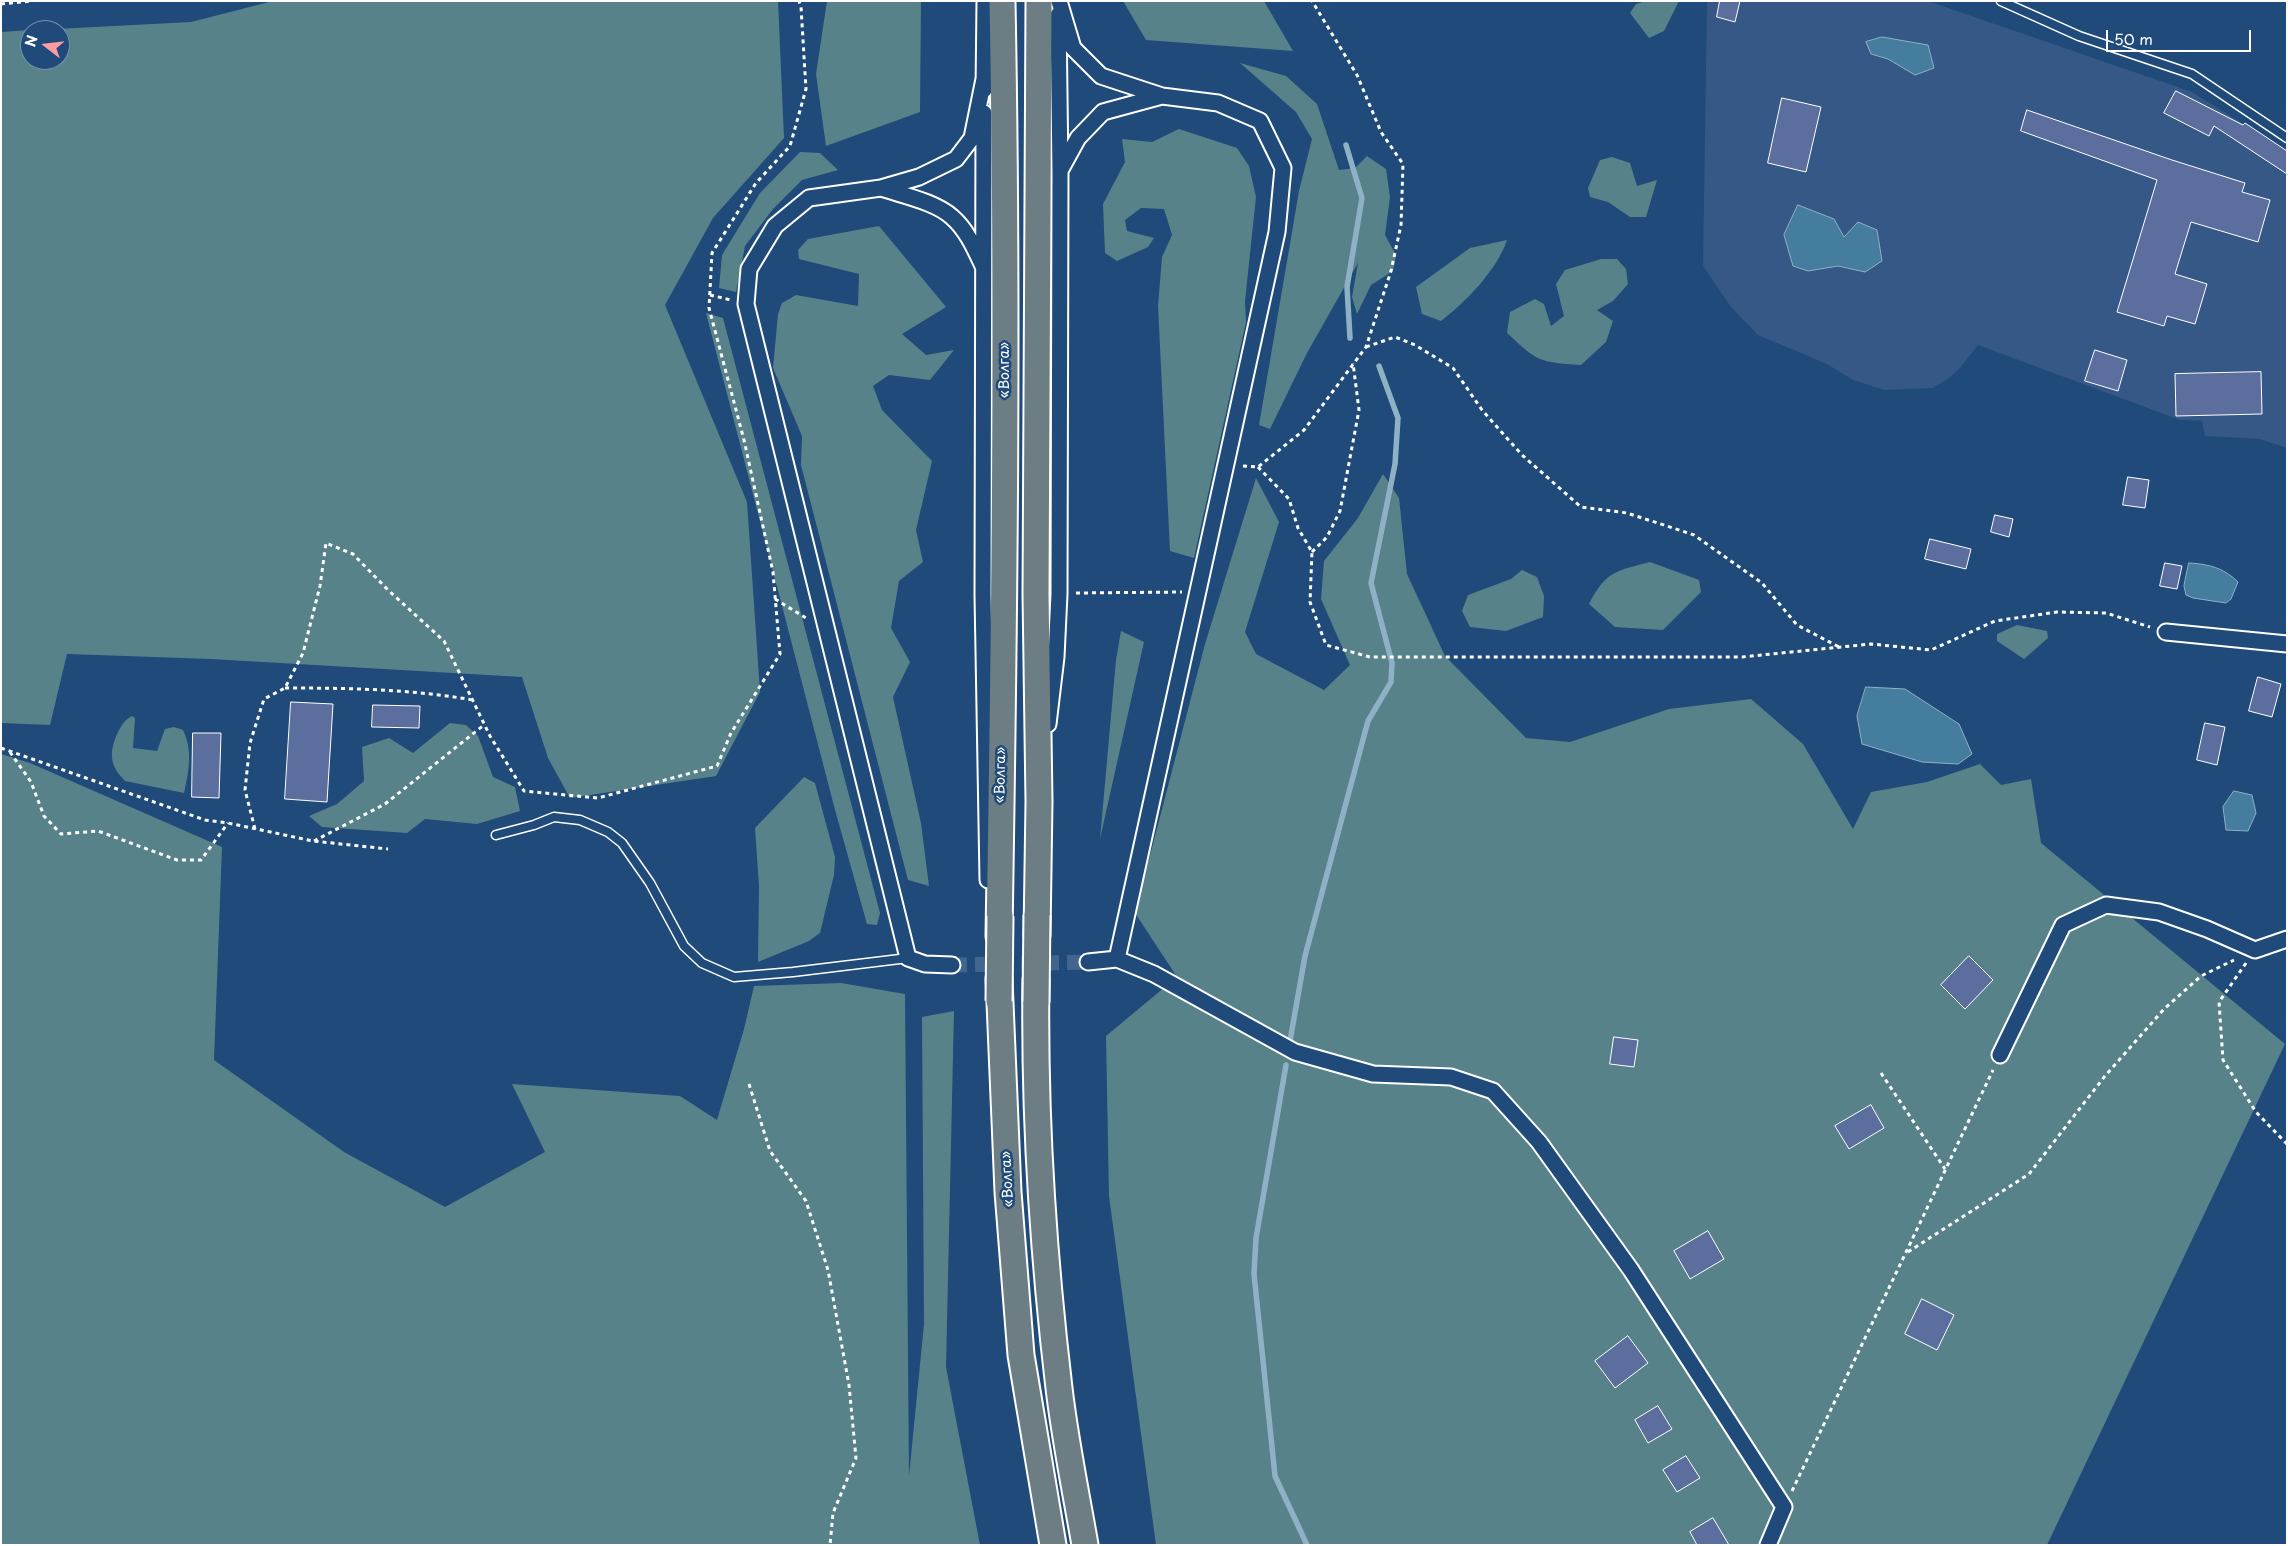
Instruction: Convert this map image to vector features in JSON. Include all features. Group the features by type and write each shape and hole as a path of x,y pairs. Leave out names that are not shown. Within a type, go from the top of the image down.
{"highway":[{"name":"«Волга»","path":"1002,1 1006,201 999,991 1008,1192 1021,1355 1053,1545"},
{"path":"1039,1 1036,594 1039,802 1035,1038 1042,1213 1059,1389 1085,1545"}],"street":[{"path":"985,1 983,595 988,883 999,991"},
{"path":"1039,802 1056,657 1059,594 1060,173 1058,1"},
{"path":"1058,1 1073,48 1101,76 1162,96 1218,103 1260,121 1283,168 1277,232 1117,959"},
{"path":"952,965 924,964 908,958 746,304 749,269 775,226 809,198 881,188 918,177 956,159 972,138 984,80"},
{"path":"1060,173 1078,138 1103,112 1162,96"},
{"path":"881,188 923,202 952,217 969,238 984,270"},
{"path":"2166,632 2287,644"},
{"path":"2000,1055 2063,925 2106,905 2159,912 2207,929 2255,950 2287,939"},
{"path":"1088,962 1117,959 1154,974 1295,1052 1374,1074 1451,1076 1493,1091 1539,1142 1631,1270 1784,1507 1768,1545"}],"lane":[{"path":"2001,1 2079,36 2192,74 2287,138"},
{"path":"496,835 534,825 554,817 580,820 608,832 622,843 650,883 684,946 702,963 734,977 908,958"}],"path":[{"path":"1,4 32,1"},
{"path":"285,688 303,653 309,632 320,586 326,542 354,554 388,590 444,641 484,725 524,791 598,798 717,766 730,733 780,654 773,572 744,440 709,308 712,253 756,183 790,146 806,89 800,1"},
{"path":"1225,465 1258,467 1304,430 1366,347 1391,271 1401,225 1403,164 1381,132 1356,75 1312,1"},
{"path":"1366,347 1395,337 1415,345 1453,368 1482,410 1522,455 1581,507 1627,513 1694,535 1762,583 1797,625 1840,647"},
{"path":"1312,552 1327,537 1340,511 1360,410 1353,362"},
{"path":"1258,467 1288,499 1298,528 1312,552 1310,602 1326,645 1370,657 1742,658 1872,644 1931,650 1995,621 2056,612 2106,613 2166,632"},
{"path":"1073,594 1197,592"},
{"path":"775,599 828,632"},
{"path":"255,829 245,790 250,743 264,699 285,688 372,688 428,692 473,700"},
{"path":"313,841 385,804 484,725"},
{"path":"1,748 205,820 313,841 388,849"},
{"path":"10,752 31,782 44,816 61,834 98,832 177,860 201,860 228,823"},
{"path":"2255,950 2219,1002 2223,1060 2256,1112 2287,1144"},
{"path":"1906,1253 2029,1174 2105,1076 2164,1009 2201,976 2255,950"},
{"path":"1784,1507 2000,1055"},
{"path":"1881,1073 1946,1169"},
{"path":"749,1084 770,1150 806,1201 828,1270 849,1386 856,1458 833,1513 830,1545"}],"shaded area":[{"path":"1707,1 1928,1 2192,92 2287,151 2287,448 2260,439 2205,436 2202,421 2180,420 1978,345 1960,368 1933,388 1884,390 1853,380 1827,364 1758,335 1731,307 1703,266"},
{"path":"1882,37 1928,45 1934,68 1915,75 1888,59 1871,54 1866,42"},
{"path":"1798,205 1834,219 1844,237 1858,222 1877,230 1882,261 1865,272 1838,266 1808,271 1793,266 1784,235"},
{"path":"2189,563 2203,564 2216,568 2233,577 2238,582 2231,599 2226,603 2193,598 2186,595 2184,586"},
{"path":"1866,687 1905,689 1959,724 1972,754 1958,764 1922,762 1862,744 1857,716"},
{"path":"2234,791 2252,795 2256,813 2248,831 2226,830 2223,807"}],"green space":[{"path":"273,1 778,1 784,138 713,218 665,305 747,502 760,692 716,776 570,798 548,758 522,677 211,659 67,654 50,725 1,723 1,32 20,31 20,70 70,70 70,28 191,22"},
{"path":"827,1 921,1 920,112 826,146 816,74"},
{"path":"1123,1 1264,1 1293,51 1146,40"},
{"path":"1645,1 1679,1 1664,31 1649,38 1630,13 1636,4"},
{"path":"1240,63 1286,76 1317,104 1339,170 1355,168 1367,156 1386,169 1390,197 1385,235 1396,255 1393,271 1371,285 1357,314 1352,297 1358,263 1307,353 1270,429 1259,425 1299,191 1312,139 1296,112"},
{"path":"1179,129 1237,148 1249,166 1256,197 1245,301 1246,322 1194,558 1170,551 1158,306 1162,257 1172,235 1164,209 1141,208 1125,220 1127,231 1154,238 1148,247 1117,261 1105,253 1103,204 1125,162 1122,139 1152,142"},
{"path":"800,152 820,153 838,170 802,180 773,209 745,246 736,292 719,288 722,255 760,193"},
{"path":"1612,157 1630,163 1637,186 1657,180 1646,217 1630,217 1608,202 1590,197 1588,188 1600,160"},
{"path":"879,226 946,307 902,334 926,355 954,350 930,380 889,375 873,386 882,410 932,461 916,530 923,562 899,581 891,628 910,662 893,697 921,823 929,886 908,880 801,465 802,436 773,368 778,314 782,303 796,295 858,306 859,274 799,259 798,250 808,239"},
{"path":"1507,240 1496,263 1480,285 1451,313 1441,321 1422,314 1416,287 1470,248"},
{"path":"1601,259 1617,259 1626,269 1628,284 1613,301 1597,310 1613,321 1606,342 1581,365 1556,363 1540,359 1526,350 1507,333 1510,312 1535,299 1544,304 1551,326 1564,316 1556,284 1565,270"},
{"path":"706,313 723,318 880,913 877,925 867,924 835,810"},
{"path":"1383,474 1399,498 1407,574 1445,656 1526,738 1570,742 1669,709 1751,699 1803,744 1853,829 1871,792 1927,782 1980,764 2001,785 2031,779 2041,843 2285,1044 2047,1545 1156,1545 1109,1196 1106,1036 1177,977 1135,913 1205,644 1256,478 1279,522 1245,632 1256,654 1324,690 1350,665 1321,599 1324,561 1358,518"},
{"path":"1650,562 1699,580 1701,592 1663,630 1615,627 1589,604 1601,585 1613,574"},
{"path":"1522,570 1537,577 1544,596 1543,617 1506,631 1470,627 1462,611 1468,595 1511,579"},
{"path":"2017,625 2047,631 2048,638 2024,659 1997,641 1997,634"},
{"path":"1121,631 1144,642 1100,839 1116,660"},
{"path":"132,716 135,718 133,748 157,751 165,729 174,727 183,730 189,753 189,769 184,793 125,781 118,773 112,760 113,746 120,728"},
{"path":"450,723 466,725 478,736 493,777 515,787 520,811 477,824 425,819 407,833 322,827 309,816 337,804 364,781 362,747 389,738 413,753"},
{"path":"1,754 30,763 222,847 214,1060 344,1152 445,1207 545,1152 512,1084 680,1096 717,1120 744,1029 754,986 841,983 905,994 909,1476 924,1324 922,1017 954,1011 946,1367 980,1545 1,1545"},
{"path":"804,777 815,783 835,857 834,875 820,933 809,941 758,962 759,886 755,828"}],"building":[{"path":"1720,1 1740,1 1735,22 1717,17"},
{"path":"2176,91 2243,125 2245,123 2287,151 2287,174 2214,126 2209,136 2164,113"},
{"path":"1782,98 1821,107 1806,172 1768,163"},
{"path":"2027,110 2245,183 2242,192 2270,200 2258,242 2191,222 2175,274 2207,284 2195,324 2167,316 2164,326 2117,312 2157,180 2021,131"},
{"path":"2095,350 2127,360 2118,391 2085,381"},
{"path":"2261,372 2262,414 2176,416 2175,374"},
{"path":"2128,477 2149,480 2145,508 2123,505"},
{"path":"1995,515 2013,519 2009,537 1991,532"},
{"path":"1930,539 1971,549 1966,569 1925,559"},
{"path":"2165,563 2182,566 2177,589 2160,586"},
{"path":"2258,677 2281,684 2272,717 2249,711"},
{"path":"291,702 333,704 327,802 285,799"},
{"path":"373,705 420,706 419,728 372,727"},
{"path":"2205,723 2225,727 2217,765 2197,760"},
{"path":"193,733 221,733 219,798 192,797"},
{"path":"1969,956 1993,980 1965,1009 1941,985"},
{"path":"1614,1037 1638,1040 1634,1067 1610,1064"},
{"path":"1871,1105 1884,1128 1849,1149 1835,1126"},
{"path":"1708,1231 1724,1259 1690,1279 1674,1251"},
{"path":"1922,1299 1954,1315 1937,1350 1905,1334"},
{"path":"1628,1336 1648,1363 1615,1388 1595,1361"},
{"path":"1658,1406 1672,1429 1648,1443 1635,1420"},
{"path":"1686,1456 1700,1478 1677,1492 1663,1470"},
{"path":"1713,1518 1729,1545 1697,1545 1690,1532"}],"waterway":[{"path":"1346,145 1362,198 1347,287 1350,338"},
{"path":"1290,1041 1305,956 1368,721 1391,682 1392,663 1371,583 1395,464 1398,418 1379,366"},
{"path":"1286,1065 1256,1238 1254,1274 1275,1476 1307,1545"}],"tunnel":[{"path":"952,965 1088,962"}]}
